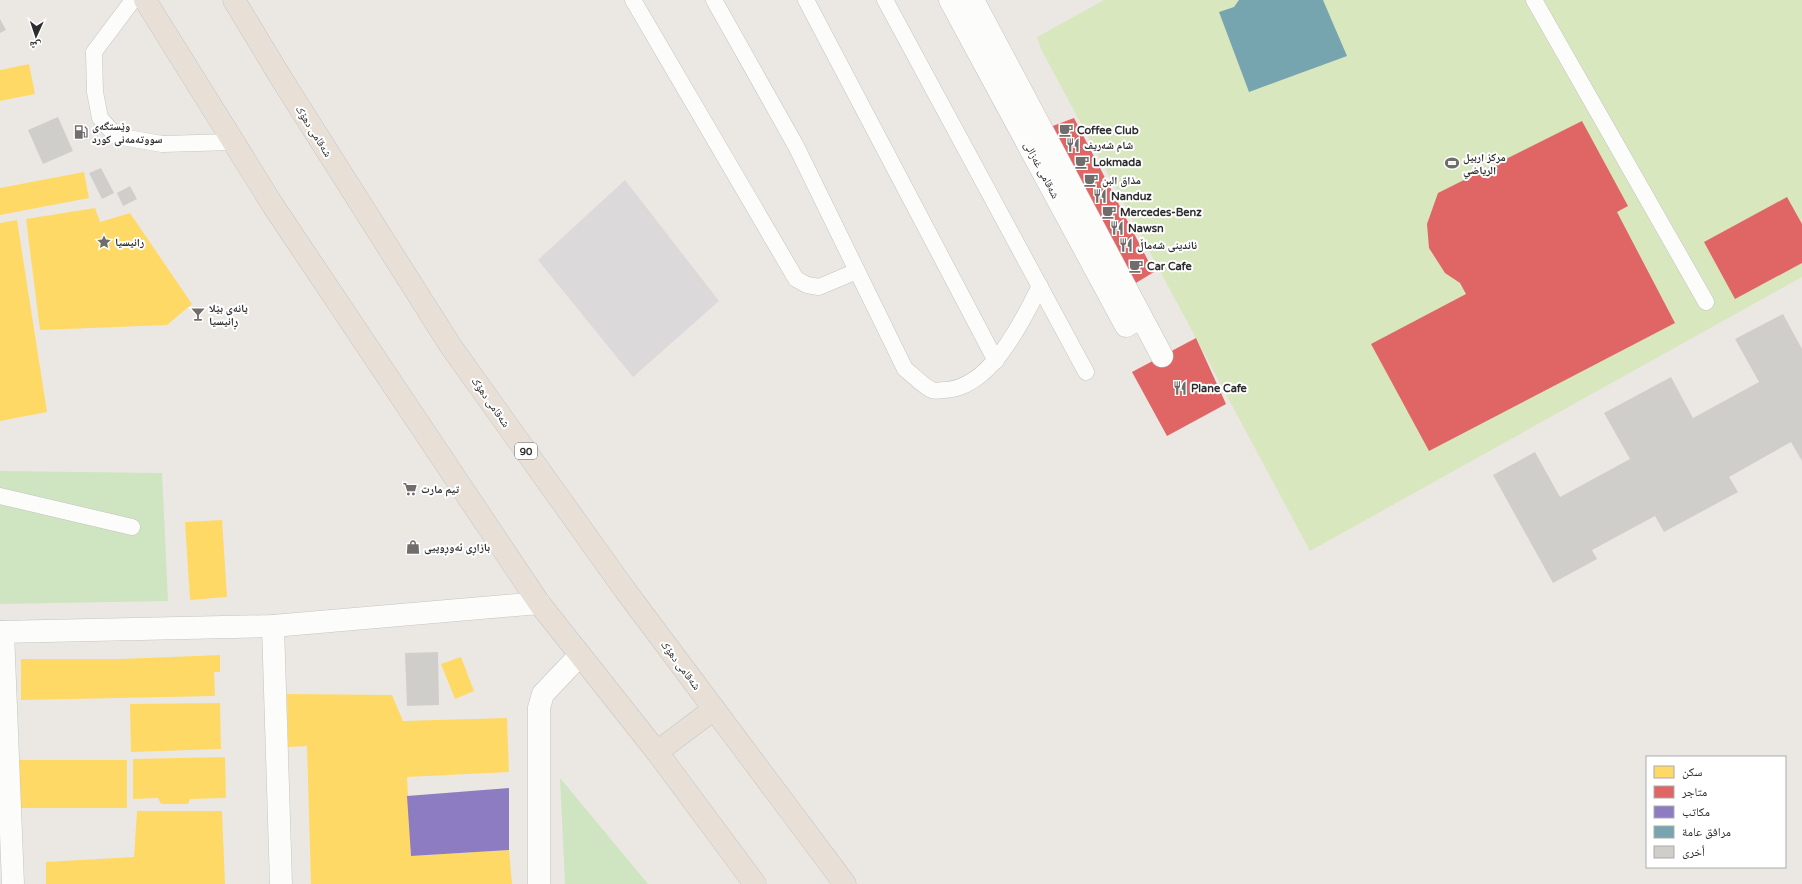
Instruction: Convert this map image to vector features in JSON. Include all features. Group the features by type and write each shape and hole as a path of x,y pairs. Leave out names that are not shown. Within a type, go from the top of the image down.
{"highway":[{"path":"145,0 274,207 539,603 657,752 755,884"},
{"name":"شەقامی دهۆک","path":"234,0 281,78 450,345 624,590 845,884"},
{"path":"657,752 714,709"}],"street":[{"name":"شەقامی غەزالی","path":"950,0 1126,326 1141,316"},
{"name":"شەقامی غەزالی","path":"972,0 1162,356"},
{"path":"13,884 5,824 1,632 273,626 539,603"},
{"path":"273,626 281,884"},
{"path":"539,884 539,708 543,694 580,655"}],"lane":[{"path":"133,0 94,52 95,92 100,118 116,136 162,144 233,142"},
{"path":"633,0 796,279 806,285 819,287 857,271"},
{"path":"714,0 796,146 905,369 932,391 953,390 972,380 996,362 1019,329 1040,286"},
{"path":"806,0 996,362"},
{"path":"885,0 1086,372"},
{"path":"1534,0 1706,302"},
{"path":"0,496 132,526"}],"shaded area":[{"path":"625,180 719,301 633,377 538,260"}],"green space":[{"name":"مركز اربيل الرياضي","path":"1104,0 1802,0 1802,277 1310,551 1041,49 1037,37"},
{"path":"0,471 162,473 168,601 0,604"},
{"path":"560,778 648,884 565,884"}],"building: سكن":[{"path":"29,64 35,94 0,101 0,70"},
{"path":"84,172 89,198 0,215 0,188"},
{"path":"95,208 100,222 130,213 192,304 167,325 40,330 26,219"},
{"path":"17,220 47,412 0,421 0,223"},
{"path":"222,520 227,597 190,600 185,522"},
{"path":"220,655 220,672 214,672 215,696 21,700 21,659 121,659"},
{"path":"461,657 474,691 455,699 441,664"},
{"path":"287,694 392,695 403,721 507,718 509,772 407,777 411,856 509,850 512,884 311,884 307,746 288,747"},
{"path":"220,703 221,749 131,752 130,704"},
{"path":"225,757 226,798 190,799 188,804 161,804 158,798 133,799 133,759"},
{"path":"19,760 127,760 127,808 19,808"},
{"path":"137,811 222,811 225,884 46,884 46,862 134,857"}],"building: متاجر":[{"path":"1074,118 1154,272 1131,286 1050,127"},
{"path":"1582,121 1628,206 1617,212 1675,323 1429,451 1371,344 1466,294 1460,283 1445,273 1429,248 1427,224 1438,193"},
{"path":"1787,197 1802,224 1802,263 1735,299 1704,242"},
{"name":"Plane Cafe","path":"1196,338 1226,404 1167,436 1132,372"}],"building: مكاتب":[{"path":"509,788 509,850 411,856 407,796"}],"building: مرافق عامة":[{"path":"1239,0 1323,0 1347,56 1249,92 1219,12 1234,7"}],"building: أخرى":[{"path":"0,19 6,30 0,33"},
{"path":"58,117 73,151 43,164 28,130"},
{"path":"101,168 114,193 102,199 89,173"},
{"path":"130,186 137,199 123,206 117,193"},
{"path":"1783,314 1802,349 1802,461 1791,442 1729,477 1738,492 1664,532 1655,516 1592,550 1597,559 1553,583 1493,475 1535,452 1560,497 1630,459 1604,413 1671,377 1693,418 1759,382 1735,339"},
{"path":"438,652 439,705 407,706 405,653"}],"place":[{"name":"Coffee Club","path":"1066,130"},
{"name":"وێستگەی سووتەمەنی کورد","path":"81,132"},
{"name":"شام شەریف","path":"1073,145"},
{"name":"Lokmada","path":"1082,162"},
{"name":"مركز اربيل الرياضي","path":"1452,163"},
{"name":"مذاق البن","path":"1091,180"},
{"name":"Nanduz","path":"1100,196"},
{"name":"Mercedes-Benz","path":"1109,212"},
{"name":"Nawsn","path":"1117,228"},
{"name":"رانيسيا","path":"104,242"},
{"name":"ناندینی شەماڵ","path":"1126,245"},
{"name":"Car Cafe","path":"1136,266"},
{"name":"یانەی بێلا ڕانیسیا","path":"198,314"},
{"name":"Plane Cafe","path":"1180,388"},
{"name":"تيم مارت","path":"410,489"},
{"name":"بازاڕی ئەوڕوپیی","path":"413,547"}]}
